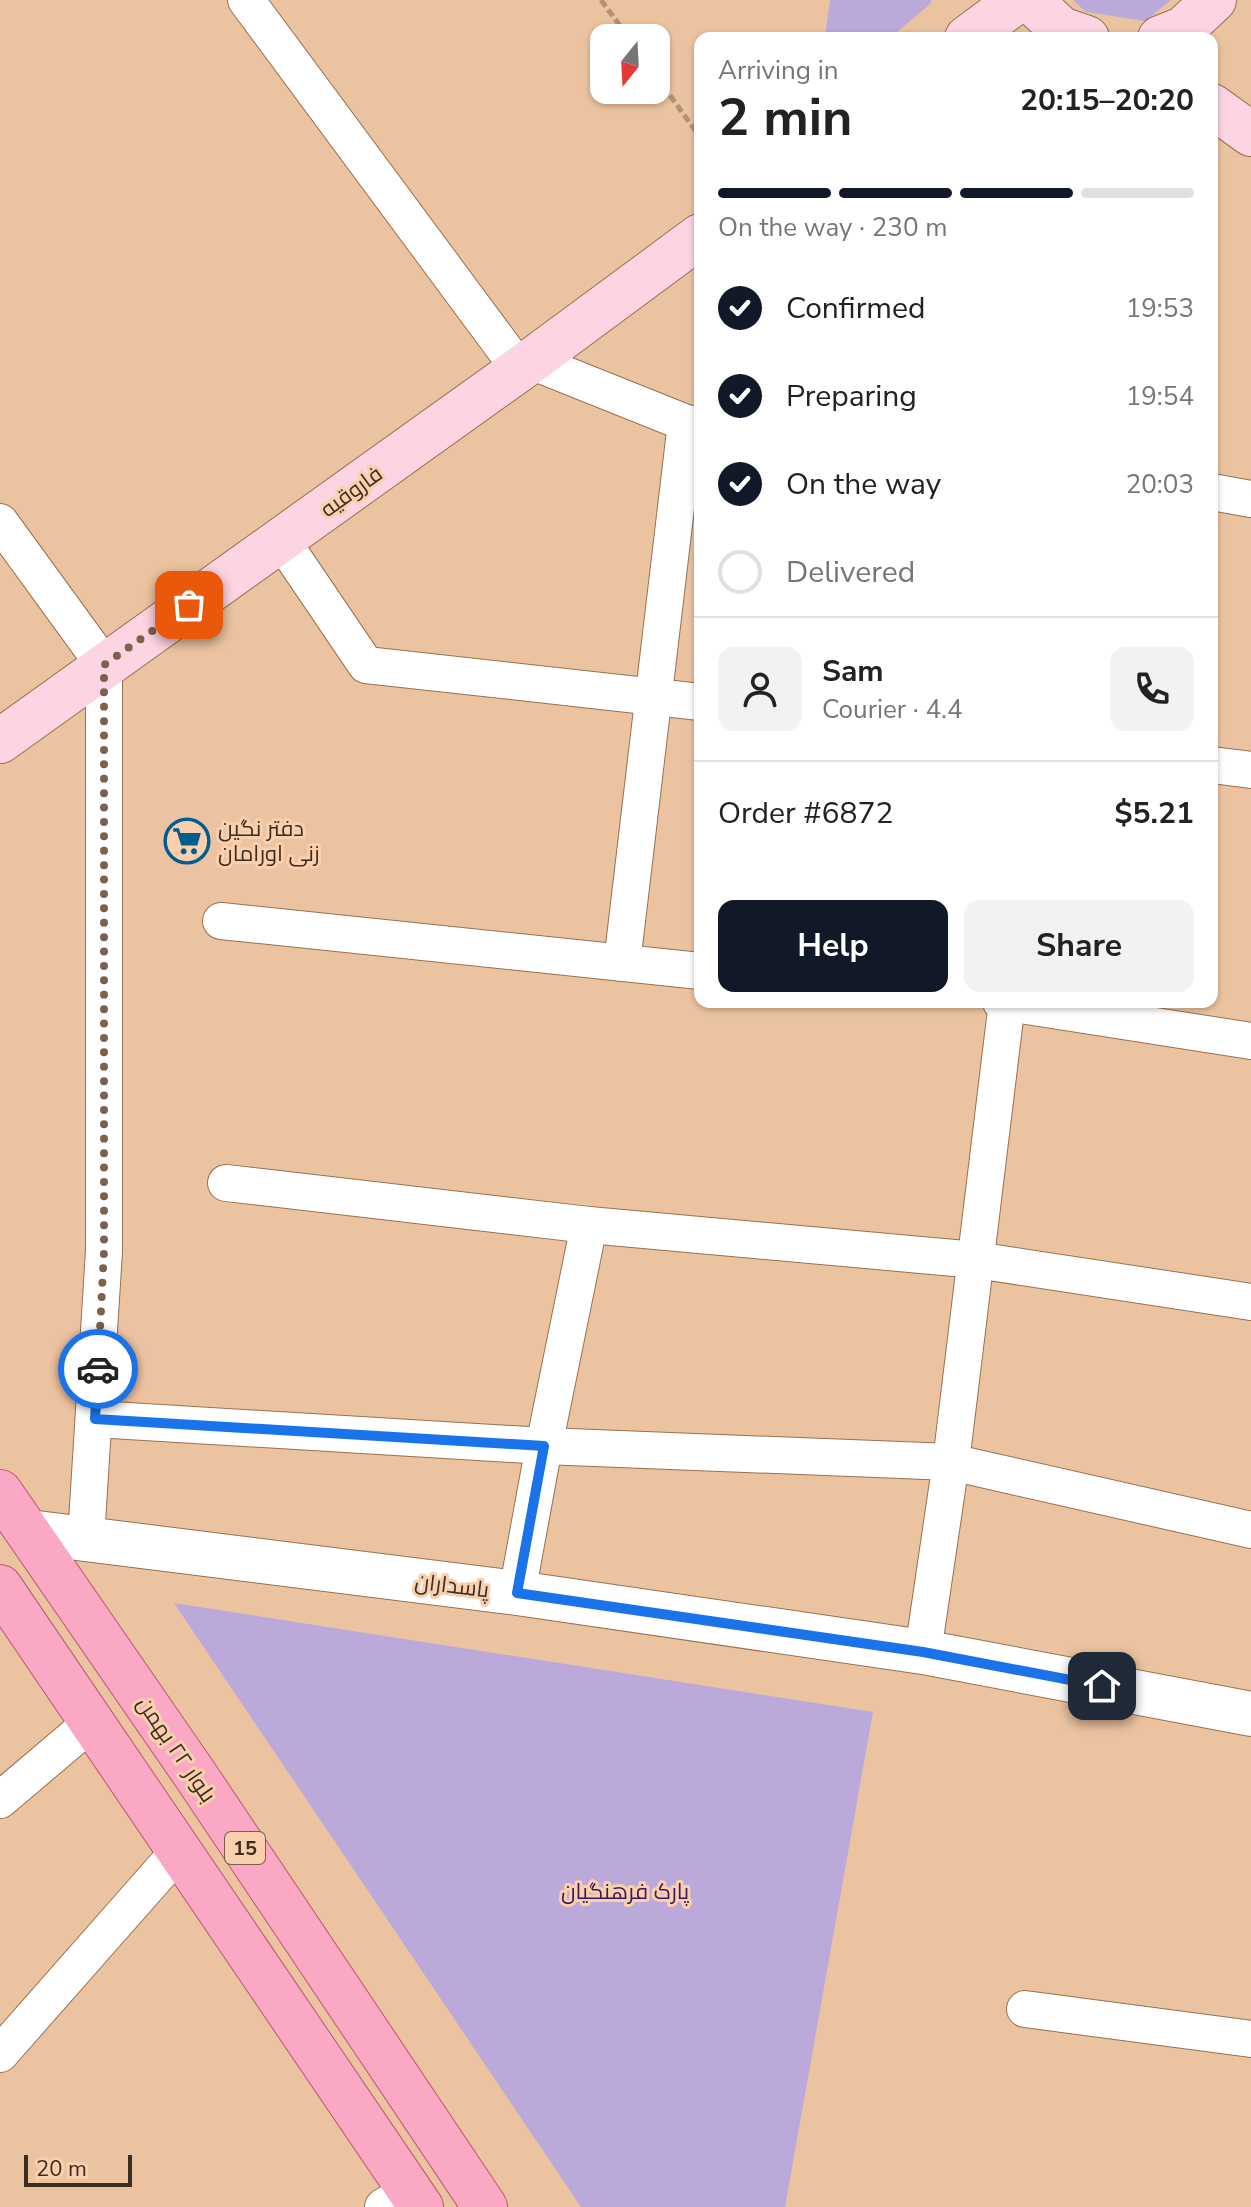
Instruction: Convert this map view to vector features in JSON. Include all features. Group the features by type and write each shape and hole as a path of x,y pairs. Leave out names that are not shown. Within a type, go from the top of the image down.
{"main road":[{"path":"975,32 1018,0"},
{"path":"1030,0 1061,29 1070,32"},
{"path":"1175,32 1183,29 1214,0"},
{"path":"1218,110 1251,134"},
{"name":"فاروقیه","path":"0,741 526,366 694,240"},
{"name":"بلوار ۲۲ بهمن","path":"0,1492 205,1789 485,2207"},
{"name":"15","path":"0,1587 178,1852 405,2202"}],"street":[{"path":"246,0 526,366 693,424 654,697 622,963"},
{"path":"1218,493 1251,499"},
{"path":"0,522 104,665 104,1251 86,1538"},
{"path":"282,541 366,665 694,701"},
{"path":"1218,766 1251,770"},
{"path":"221,921 694,970"},
{"path":"923,1652 951,1462 1006,1008"},
{"path":"1045,1008 1251,1041"},
{"path":"226,1183 589,1225 976,1260 1251,1302"},
{"path":"517,1593 589,1225"},
{"path":"95,1419 544,1446 951,1462 1251,1530"},
{"name":"پاسداران","path":"29,1532 517,1593 923,1652 1251,1714"},
{"path":"0,1800 92,1722"},
{"path":"0,2054 178,1852"},
{"path":"1025,2009 1251,2039"}],"path":[{"path":"601,0 619,24"},
{"path":"670,95 694,129"}],"green space":[{"path":"830,0 931,0 897,32 826,32"},
{"path":"1073,0 1171,0 1145,21 1086,12"},
{"name":"پارک فرهنگیان","path":"174,1603 873,1712 785,2207 581,2207"}],"way so far":[{"path":"98,1369 104,1251 104,665 189,605"}],"place":[{"name":"دفتر نگین زنی اورامان","path":"187,841"}],"route":[{"path":"98,1369 95,1419 544,1446 517,1593 923,1652 1102,1686"}]}
